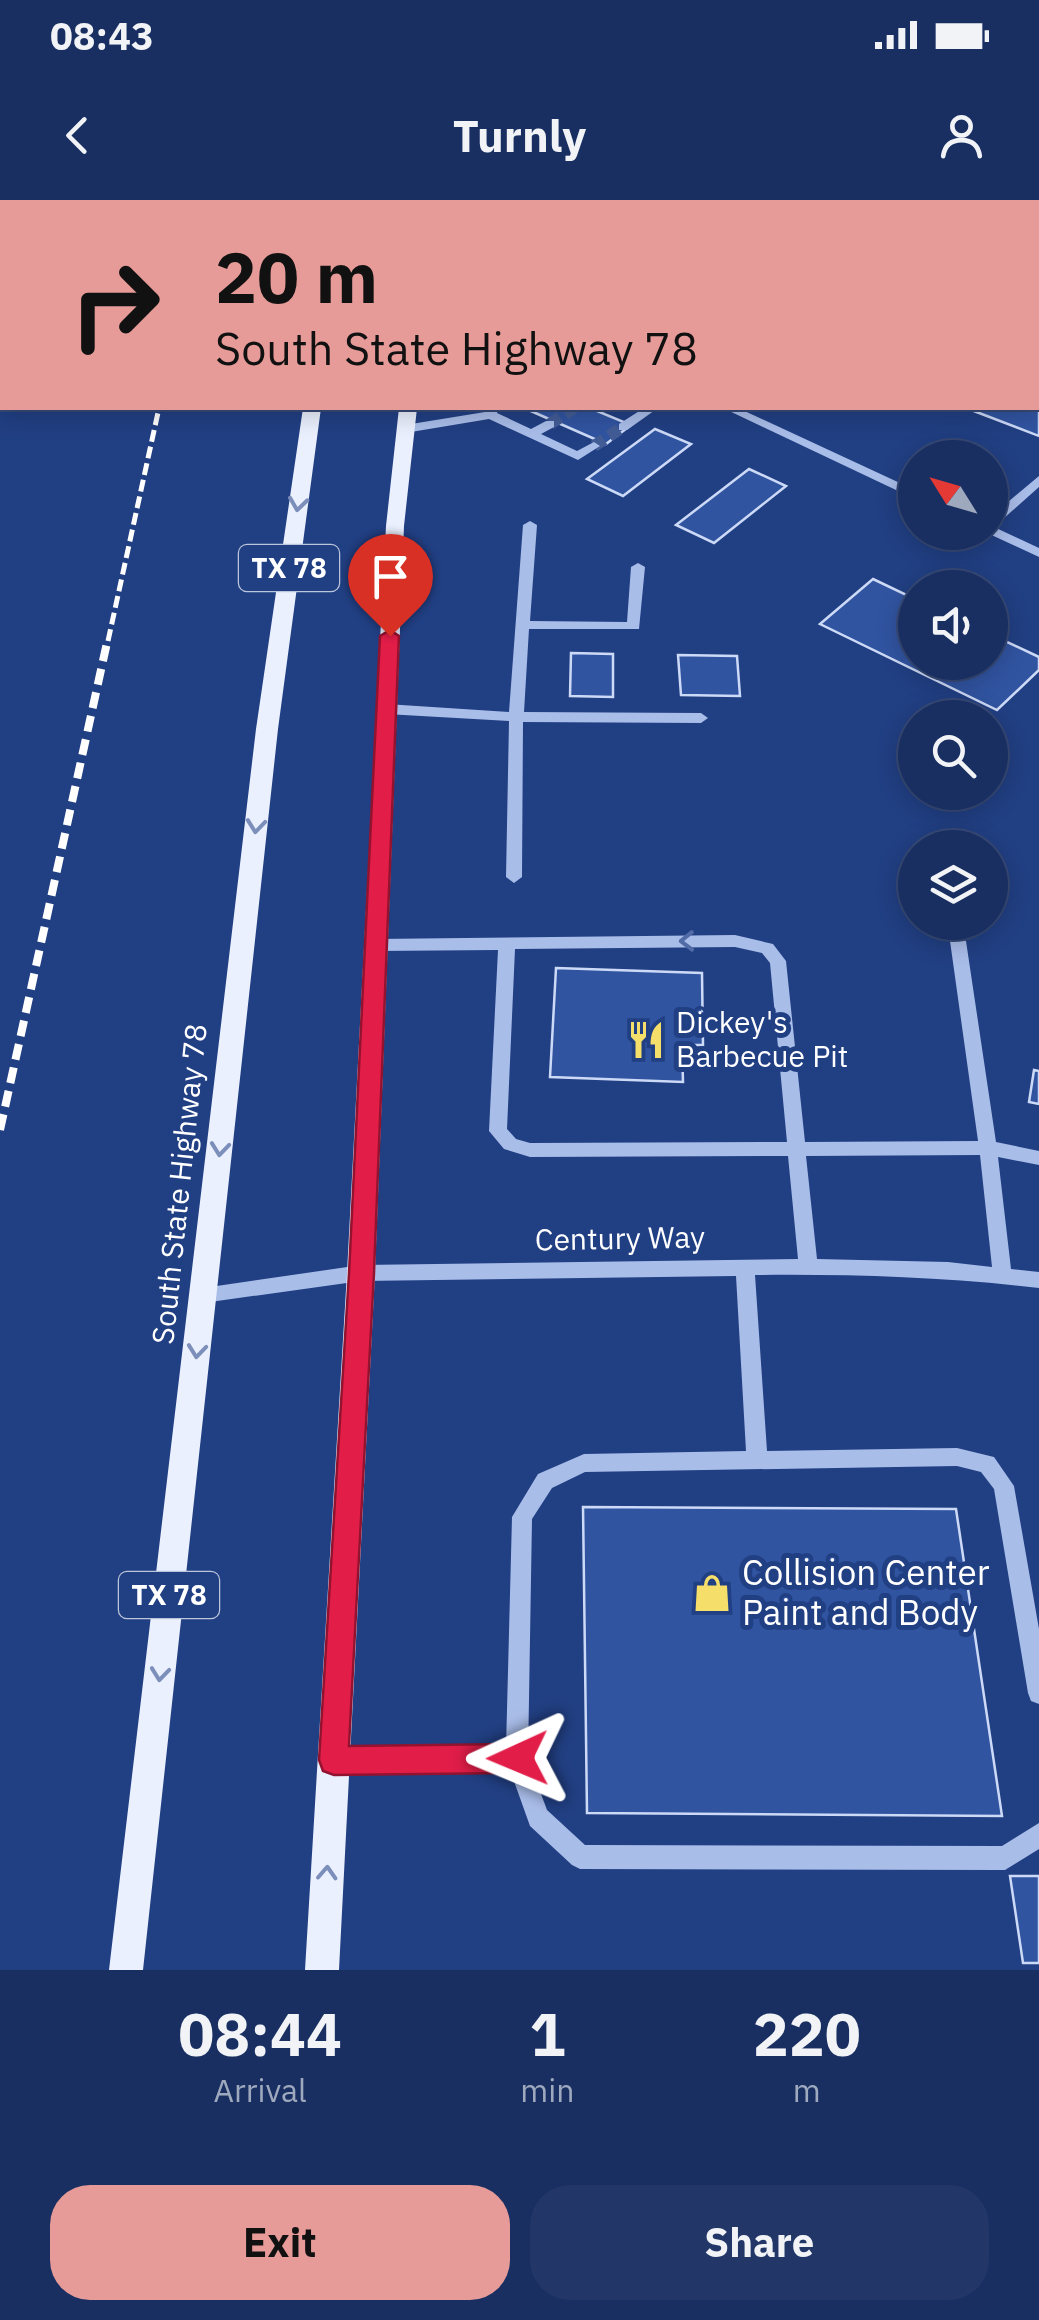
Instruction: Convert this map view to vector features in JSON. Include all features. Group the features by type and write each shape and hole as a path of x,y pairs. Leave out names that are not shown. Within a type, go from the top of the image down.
{"main road":[{"name":"South State Highway 78","path":"126,1970 267,729 312,410"},
{"path":"322,1970 361,1273 395,526 407,418"}],"street":[{"path":"623,427 645,410"},
{"path":"733,410 898,486"},
{"path":"407,418 492,411 578,456 594,446"},
{"path":"532,434 550,424"},
{"path":"1008,510 1039,480"},
{"path":"514,877 516,716 530,525"},
{"path":"1008,537 1039,553"},
{"path":"522,626 634,626 638,567"},
{"path":"386,709 516,716 701,718"},
{"path":"376,944 734,941 767,948 778,961 808,1266"},
{"path":"958,941 1002,1276"},
{"path":"508,943 498,1131 510,1144 530,1150 988,1148 1039,1158"},
{"name":"Century Way","path":"203,1295 361,1273 808,1266 948,1270 1039,1280"},
{"path":"745,1268 757,1460"},
{"path":"1039,1693 1004,1486 987,1464 958,1457 584,1463 545,1480 522,1517 518,1758 538,1818 580,1857 1005,1858 1039,1836"},
{"path":"334,1760 518,1758"}],"building":[{"path":"529,410 595,410 631,425 606,444"},
{"path":"971,410 1039,410 1039,436"},
{"path":"655,429 691,444 623,496 587,479"},
{"path":"749,469 786,486 714,543 676,525"},
{"path":"873,579 898,591 898,662 820,624"},
{"path":"1008,642 1039,657 1039,670 1008,700 976,700 935,680 1008,680"},
{"path":"571,653 613,654 613,697 570,696"},
{"path":"678,655 737,656 740,696 681,695"},
{"path":"556,968 702,973 703,1045 682,1045 683,1082 550,1077"},
{"path":"1034,1070 1039,1071 1039,1104 1029,1102"},
{"path":"583,1507 956,1509 1002,1816 587,1813"},
{"path":"1010,1876 1039,1876 1039,1963 1023,1963"}],"tunnel":[{"path":"550,424 571,410"},
{"path":"594,446 623,427"}],"railway":[{"path":"108,641 159,410"},
{"path":"0,1130 108,638"}],"place":[{"name":"Dickey's Barbecue Pit","path":"646,1040"},
{"name":"Collision Center Paint and Body","path":"712,1593"}],"route":[{"path":"390,636 334,1760 518,1758"}]}
